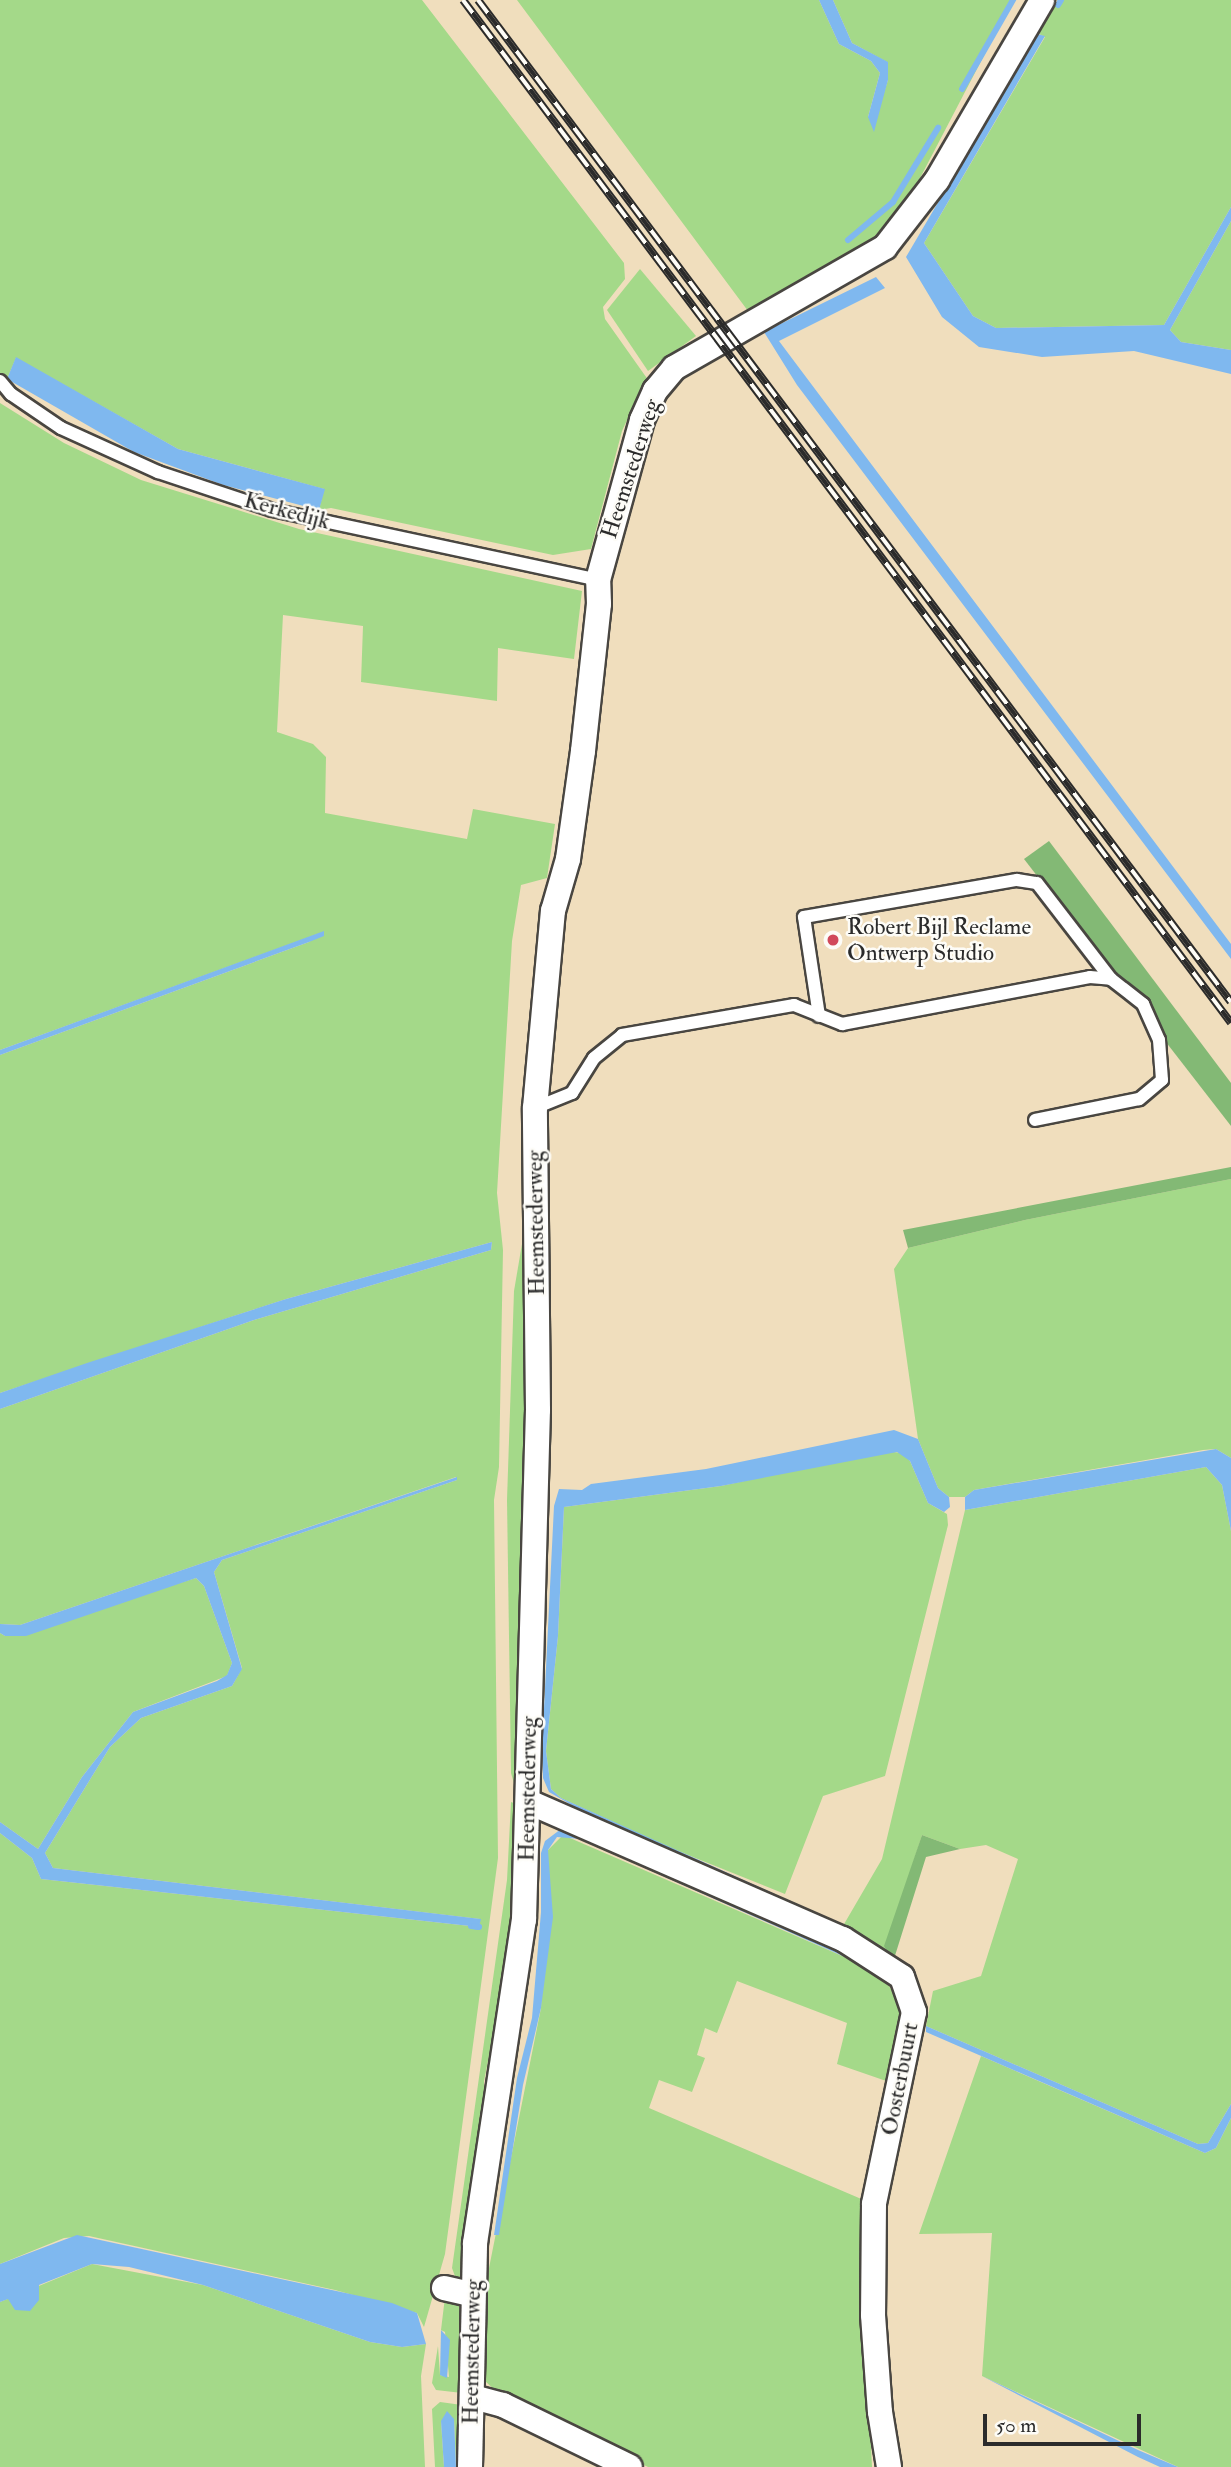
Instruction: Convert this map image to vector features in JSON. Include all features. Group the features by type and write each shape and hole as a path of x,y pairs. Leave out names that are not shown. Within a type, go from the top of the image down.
{"street":[{"name":"Heemstederweg","path":"470,2467 471,2294 488,2139 519,1974 529,1802 538,1410 535,1108 553,911 568,859 576,750 599,604 593,579 642,420 655,391 674,368 885,247 937,180 1042,0"},
{"name":"Oosterbuurt","path":"529,1802 843,1939 902,1977 914,2012 874,2204 873,2315 880,2412 889,2467"},
{"path":"444,2288 471,2294"},
{"path":"472,2398 503,2405 630,2467"}],"lane":[{"name":"Kerkedijk","path":"0,382 11,394 61,428 158,472 272,510 593,579"},
{"path":"820,1016 804,917 1017,880 1037,883 1111,979 1143,1004 1159,1040 1162,1080 1139,1100 1035,1120"},
{"path":"535,1108 572,1093 594,1058 622,1035 794,1005 842,1024 1090,977 1111,979"}],"green space":[{"path":"0,0 422,0 624,263 625,279 603,307 605,319 651,384 634,405 622,431 591,549 553,555 331,508 319,510 324,489 178,449 16,358 7,379 0,373"},
{"path":"517,0 819,0 839,44 871,61 880,73 868,117 876,117 888,80 887,62 852,43 833,0 1013,0 907,203 890,224 855,252 748,311"},
{"path":"1058,0 1231,0 1231,207 1164,325 996,328 973,316 924,243 1045,37 1039,34"},
{"path":"1231,221 1231,350 1181,342 1170,330"},
{"path":"640,269 696,336 648,371 607,310"},
{"path":"0,403 64,443 141,480 299,529 582,591 574,659 498,648 497,701 361,682 363,626 283,615 277,732 313,744 326,757 325,813 467,839 473,809 555,824 547,878 521,885 512,941 497,1193 503,1250 499,1467 494,1500 498,1858 445,2254 424,2327 417,2313 335,2290 89,2236 64,2238 0,2264 0,1833 32,1858 41,1879 479,1927 480,1919 53,1868 45,1853 110,1747 141,1718 232,1686 242,1668 214,1572 222,1560 457,1480 456,1477 20,1625 0,1624 0,1409 254,1320 491,1250 492,1242 286,1299 0,1393 0,1055 309,942 323,932 0,1050"},
{"path":"1049,841 1231,1083 1231,1126 1024,859"},
{"path":"1231,1167 1231,1179 1025,1220 908,1248 903,1230"},
{"path":"1231,1179 1231,1458 1216,1449 1203,1450 974,1490 965,1497 949,1497 938,1488 918,1439 894,1269 908,1248 1025,1220"},
{"path":"523,1238 530,1454 516,1790 511,1773 507,1500 514,1291"},
{"path":"885,1451 902,1453 910,1461 928,1503 947,1514 948,1525 885,1776 823,1796 785,1894 668,1847 561,1798 551,1789 546,1751 558,1636 564,1507 721,1486"},
{"path":"1206,1467 1222,1485 1231,1531 1231,2104 1208,2143 1198,2144 926,2026 933,1991 981,1976 1018,1859 986,1845 960,1849 922,1835 884,1954 840,1931 882,1859 965,1510"},
{"path":"196,1578 204,1586 232,1663 227,1676 133,1712 82,1777 38,1849 0,1822 0,1633 5,1636"},
{"path":"511,1802 519,1805 516,1921 484,2081 484,2133 462,2281 456,2279 452,2268 507,1880"},
{"path":"563,1835 870,1968 888,1984 898,2002 901,2018 892,2083 837,2064 847,2023 737,1981 717,2033 705,2028 697,2055 705,2058 692,2092 659,2080 649,2108 866,2201 862,2254 872,2467 648,2467 500,2395 484,2380 480,2313 541,2008 548,1850"},
{"path":"922,1835 960,1849 926,1857 893,1962 884,1946"},
{"path":"981,2056 1205,2153 1216,2148 1231,2118 1231,2467 1178,2467 982,2376 992,2233 919,2234"},
{"path":"92,2264 203,2285 370,2342 402,2347 426,2344 421,2376 425,2467 0,2467 0,2302"},
{"path":"445,2297 458,2303 462,2317 462,2393 436,2390 432,2383 438,2346 440,2375 449,2377 445,2332 441,2330"},
{"path":"440,2402 462,2405 462,2467 456,2467 454,2419 441,2421 444,2467 435,2467 432,2409"}],"water":[{"path":"819,0 833,0 852,43 888,62 888,80 874,132 868,117 880,73 871,61 839,44"},
{"path":"1037,34 1045,36 924,243 973,316 996,328 1164,325 1231,207 1231,221 1170,330 1181,342 1231,350 1231,374 1134,351 1042,357 979,347 942,317 906,257"},
{"path":"876,277 885,288 779,341 1231,944 1231,959 797,385 764,332"},
{"path":"16,357 178,449 325,489 319,510 223,485 134,452 7,379"},
{"path":"324,931 324,936 309,942 0,1055 0,1050"},
{"path":"492,1242 491,1250 254,1320 0,1409 0,1393 87,1363 286,1299"},
{"path":"894,1430 918,1439 938,1488 949,1497 950,1507 944,1512 928,1503 910,1461 897,1452 721,1486 564,1507 558,1636 546,1751 551,1789 561,1798 779,1896 603,1823 549,1792 543,1778 542,1749 554,1506 559,1489 582,1490 591,1484 706,1469"},
{"path":"1216,1449 1231,1458 1231,1531 1222,1485 1206,1467 965,1510 965,1497 974,1490"},
{"path":"457,1477 457,1480 222,1560 214,1572 242,1669 232,1686 141,1718 110,1747 45,1853 53,1868 481,1919 479,1927 41,1879 32,1858 0,1833 0,1822 38,1849 82,1777 133,1712 217,1681 227,1675 232,1663 204,1586 196,1578 26,1636 5,1636 0,1633 0,1624 20,1625"},
{"path":"561,1829 854,1958 854,1961 580,1839 557,1837 548,1850 553,1917 541,2008 523,2085 499,2235 494,2235 517,2078 532,2018 541,1912 541,1853 545,1841"},
{"path":"926,2026 1198,2144 1208,2143 1231,2104 1231,2118 1216,2148 1205,2153 926,2032"},
{"path":"77,2235 392,2303 417,2313 426,2344 402,2347 370,2342 203,2285 129,2267 92,2264 39,2285 39,2300 30,2311 15,2310 8,2299 0,2302 0,2264"},
{"path":"441,2330 450,2340 447,2378 440,2375"},
{"path":"982,2376 1178,2467 1160,2467 1138,2457"},
{"path":"447,2411 454,2419 456,2467 444,2467 441,2421"}],"waterway":[{"path":"962,89 1013,0"},
{"path":"1058,5 1061,0"},
{"path":"848,240 893,202 938,128"},
{"path":"471,1926 479,1927 474,1926"}],"railway":[{"path":"463,0 1231,1023"},
{"path":"478,0 1231,1002"}],"place":[{"name":"Robert Bijl Reclame Ontwerp Studio","path":"833,940"}]}
